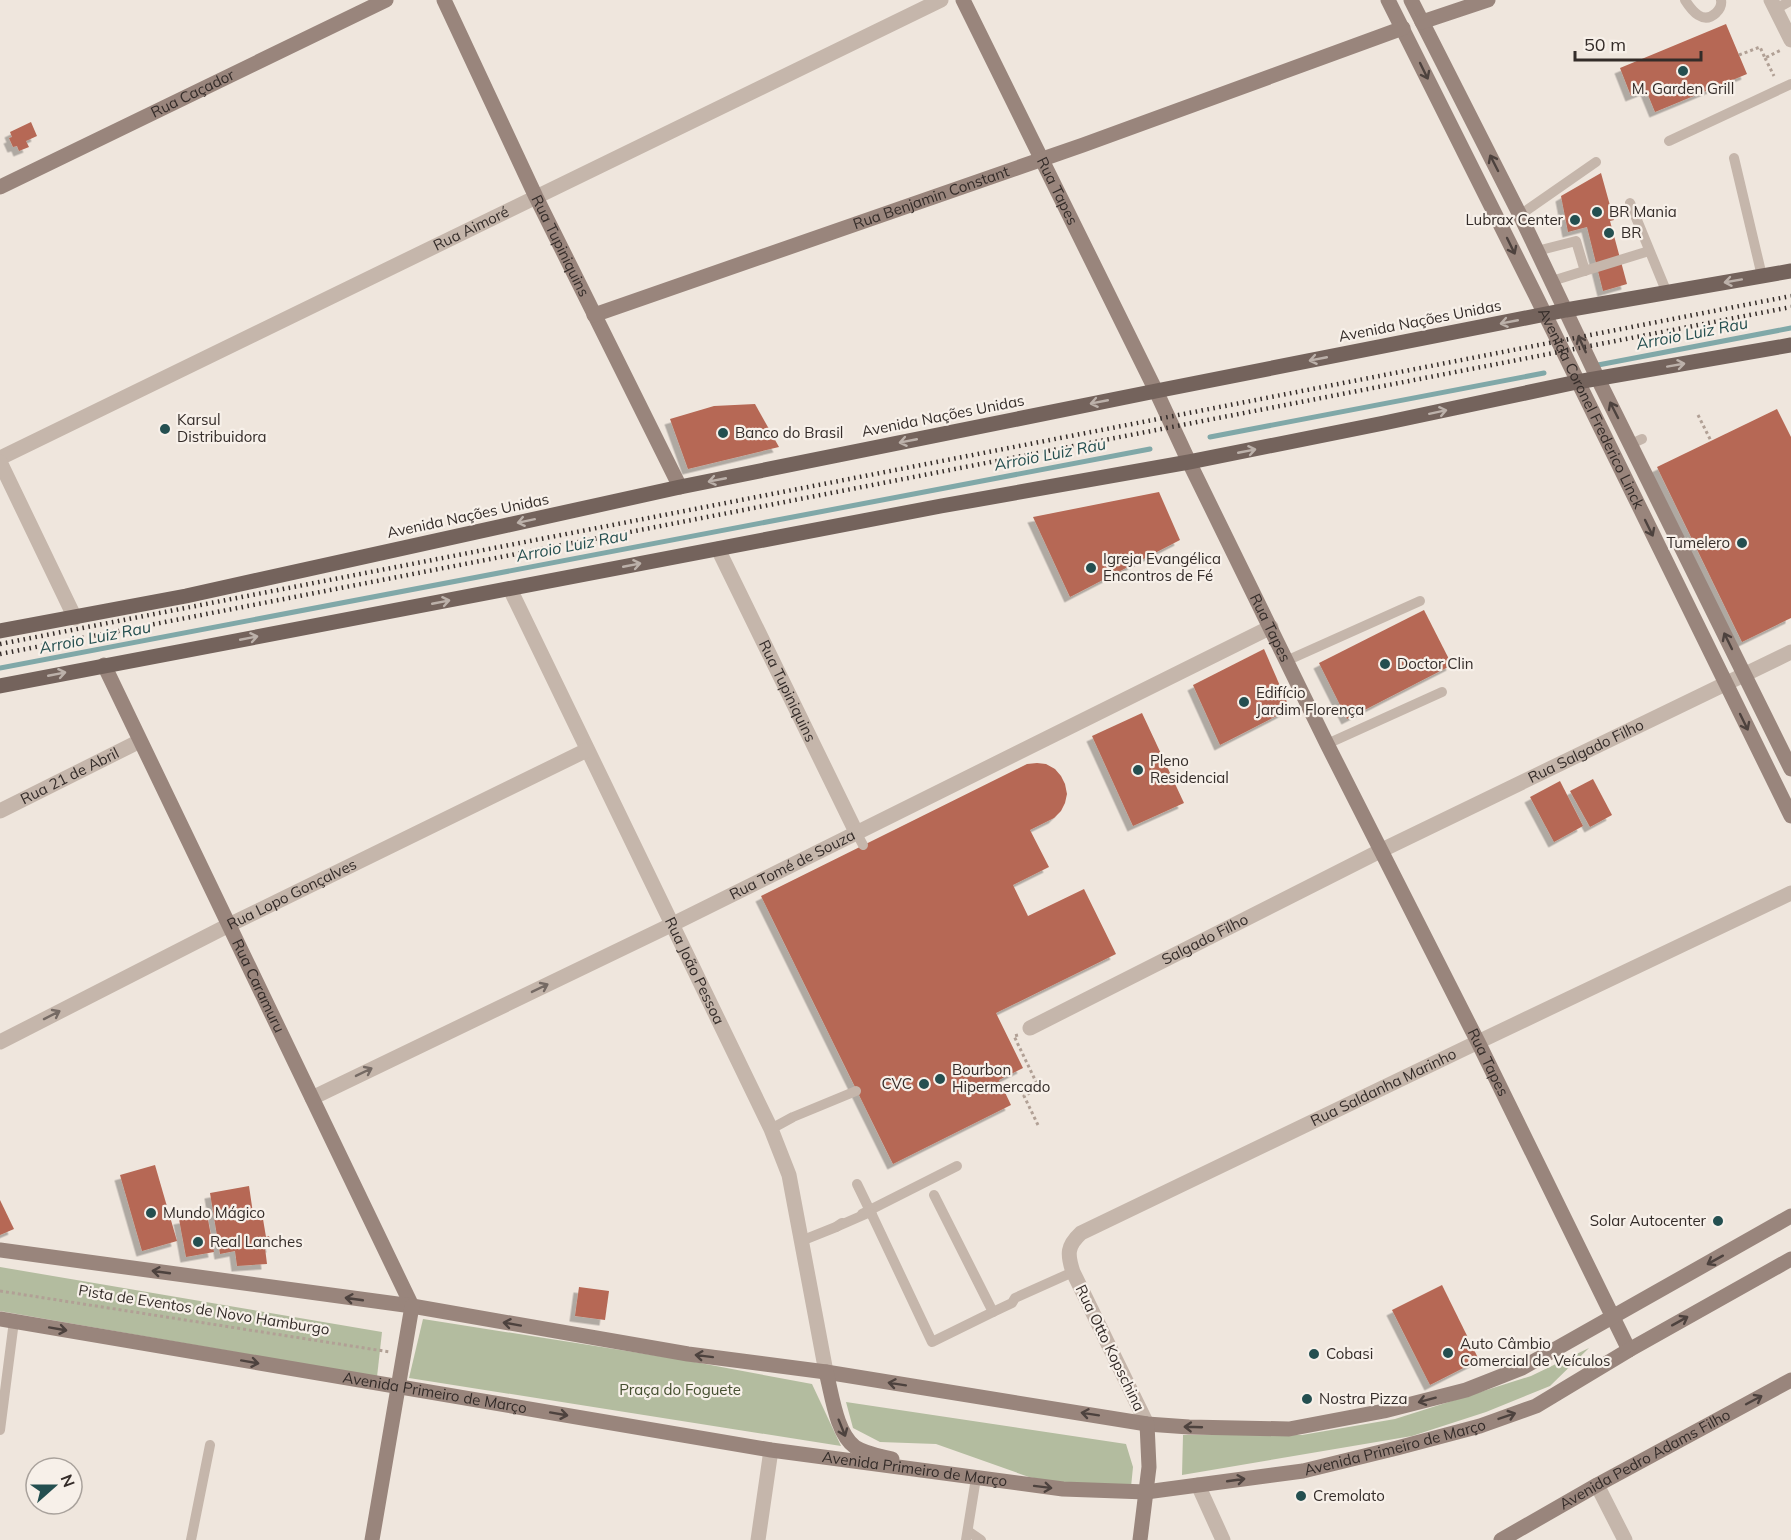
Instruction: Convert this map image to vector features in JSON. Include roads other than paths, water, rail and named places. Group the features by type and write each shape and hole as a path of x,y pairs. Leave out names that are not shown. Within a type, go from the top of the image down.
{"main road":[{"name":"Rua Caçador","path":"0,187 386,0"},
{"name":"Rua Tupiniquins","path":"444,0 536,197 680,488"},
{"name":"Rua Tapes","path":"963,0 1286,661 1478,1041 1629,1350"},
{"name":"Avenida Coronel Frederico Linck","path":"1388,0 1791,816"},
{"name":"Avenida Coronel Frederico Linck","path":"1411,0 1538,251 1598,379 1637,442 1694,572 1791,769"},
{"path":"1422,22 1488,0"},
{"name":"Rua Benjamin Constant","path":"594,315 1042,160 1403,28 1410,17 1422,22"},
{"name":"Avenida Nações Unidas","path":"0,631 186,596 680,488 1156,391 1566,310 1791,271"},
{"path":"0,686 941,506 1189,462 1577,382 1791,345"},
{"path":"1675,582 1694,572"},
{"name":"Rua Caramuru","path":"104,665 412,1306"},
{"path":"0,1250 412,1306 688,1354 826,1372 1147,1424 1288,1429 1384,1411 1466,1390 1522,1368 1791,1216"},
{"name":"Avenida Primeiro de Março","path":"7,1320 771,1450 1063,1489 1146,1492 1303,1471 1480,1425 1536,1406 1629,1350 1791,1259"},
{"path":"372,1540 412,1306"},
{"path":"826,1372 841,1428 856,1448 973,1478"},
{"name":"Avenida Pedro Adams Filho","path":"1501,1540 1791,1380"},
{"name":"Rua Otto Kopschina","path":"1140,1540 1149,1467 1147,1424"}],"street":[{"name":"Rua Aimoré","path":"0,460 941,0"},
{"path":"1774,4 1788,37"},
{"path":"0,460 75,618"},
{"name":"Rua Tupiniquins","path":"718,549 860,838"},
{"name":"Rua João Pessoa","path":"510,589 771,1129 789,1175 826,1372"},
{"name":"Rua Tomé de Souza","path":"312,1098 673,924 860,838 1271,627"},
{"name":"Rua Salgado Filho","path":"1380,850 1791,652"},
{"name":"Rua 21 de Abril","path":"0,811 140,741"},
{"name":"Rua Lopo Gonçalves","path":"0,1042 229,925 587,750"},
{"name":"Salgado Filho","path":"1030,1028 1380,850"},
{"name":"Rua Saldanha Marinho","path":"1074,1240 1081,1233 1791,893"},
{"name":"Rua Otto Kopschina","path":"1074,1240 1068,1257 1073,1272 1147,1424"},
{"path":"758,1540 771,1450"},
{"path":"1198,1485 1223,1540"},
{"path":"1597,1485 1625,1540"}],"lane":[{"path":"1686,0 1700,17 1708,18 1722,6 1721,0"},
{"path":"1774,4 1790,1"},
{"path":"1669,141 1791,84"},
{"path":"1734,158 1762,276"},
{"path":"1520,215 1596,162"},
{"path":"1630,203 1667,293"},
{"path":"1538,251 1576,241 1585,271"},
{"path":"1552,281 1649,252"},
{"path":"1286,661 1420,601"},
{"path":"1327,744 1442,692"},
{"path":"771,1129 856,1090"},
{"path":"801,1241 871,1213 898,1196 957,1166"},
{"path":"857,1184 932,1342 1012,1304 1015,1298 1073,1272"},
{"path":"934,1195 993,1312"},
{"path":"0,1430 7,1320"},
{"path":"191,1540 210,1445"},
{"path":"973,1478 967,1535 981,1540"}],"waterway":[{"name":"Arroio Luiz Rau","path":"1598,365 1791,328"},
{"name":"Arroio Luiz Rau","path":"1210,437 1544,373"},
{"name":"Arroio Luiz Rau","path":"0,668 1150,449"}],"railway":[{"path":"0,644 1791,296"},
{"path":"0,654 1791,307"}],"place":[{"name":"M. Garden Grill","path":"1683,71"},
{"name":"BR Mania","path":"1597,212"},
{"name":"Lubrax Center","path":"1575,220"},
{"name":"BR","path":"1609,233"},
{"name":"Karsul Distribuidora","path":"165,429"},
{"name":"Banco do Brasil","path":"723,433"},
{"name":"Tumelero","path":"1742,543"},
{"name":"Igreja Evangélica Encontros de Fé","path":"1091,568"},
{"name":"Doctor Clin","path":"1385,664"},
{"name":"Edifício Jardim Florença","path":"1244,702"},
{"name":"Pleno Residencial","path":"1138,770"},
{"name":"Bourbon Hipermercado","path":"940,1079"},
{"name":"CVC","path":"924,1084"},
{"name":"Mundo Mágico","path":"151,1213"},
{"name":"Solar Autocenter","path":"1718,1221"},
{"name":"Real Lanches","path":"198,1242"},
{"name":"Auto Câmbio Comercial de Veículos","path":"1448,1353"},
{"name":"Cobasi","path":"1314,1354"},
{"name":"Nostra Pizza","path":"1307,1399"},
{"name":"Cremolato","path":"1301,1496"}],"park label":[{"name":"Praça do Foguete","path":"680,1390"}]}
